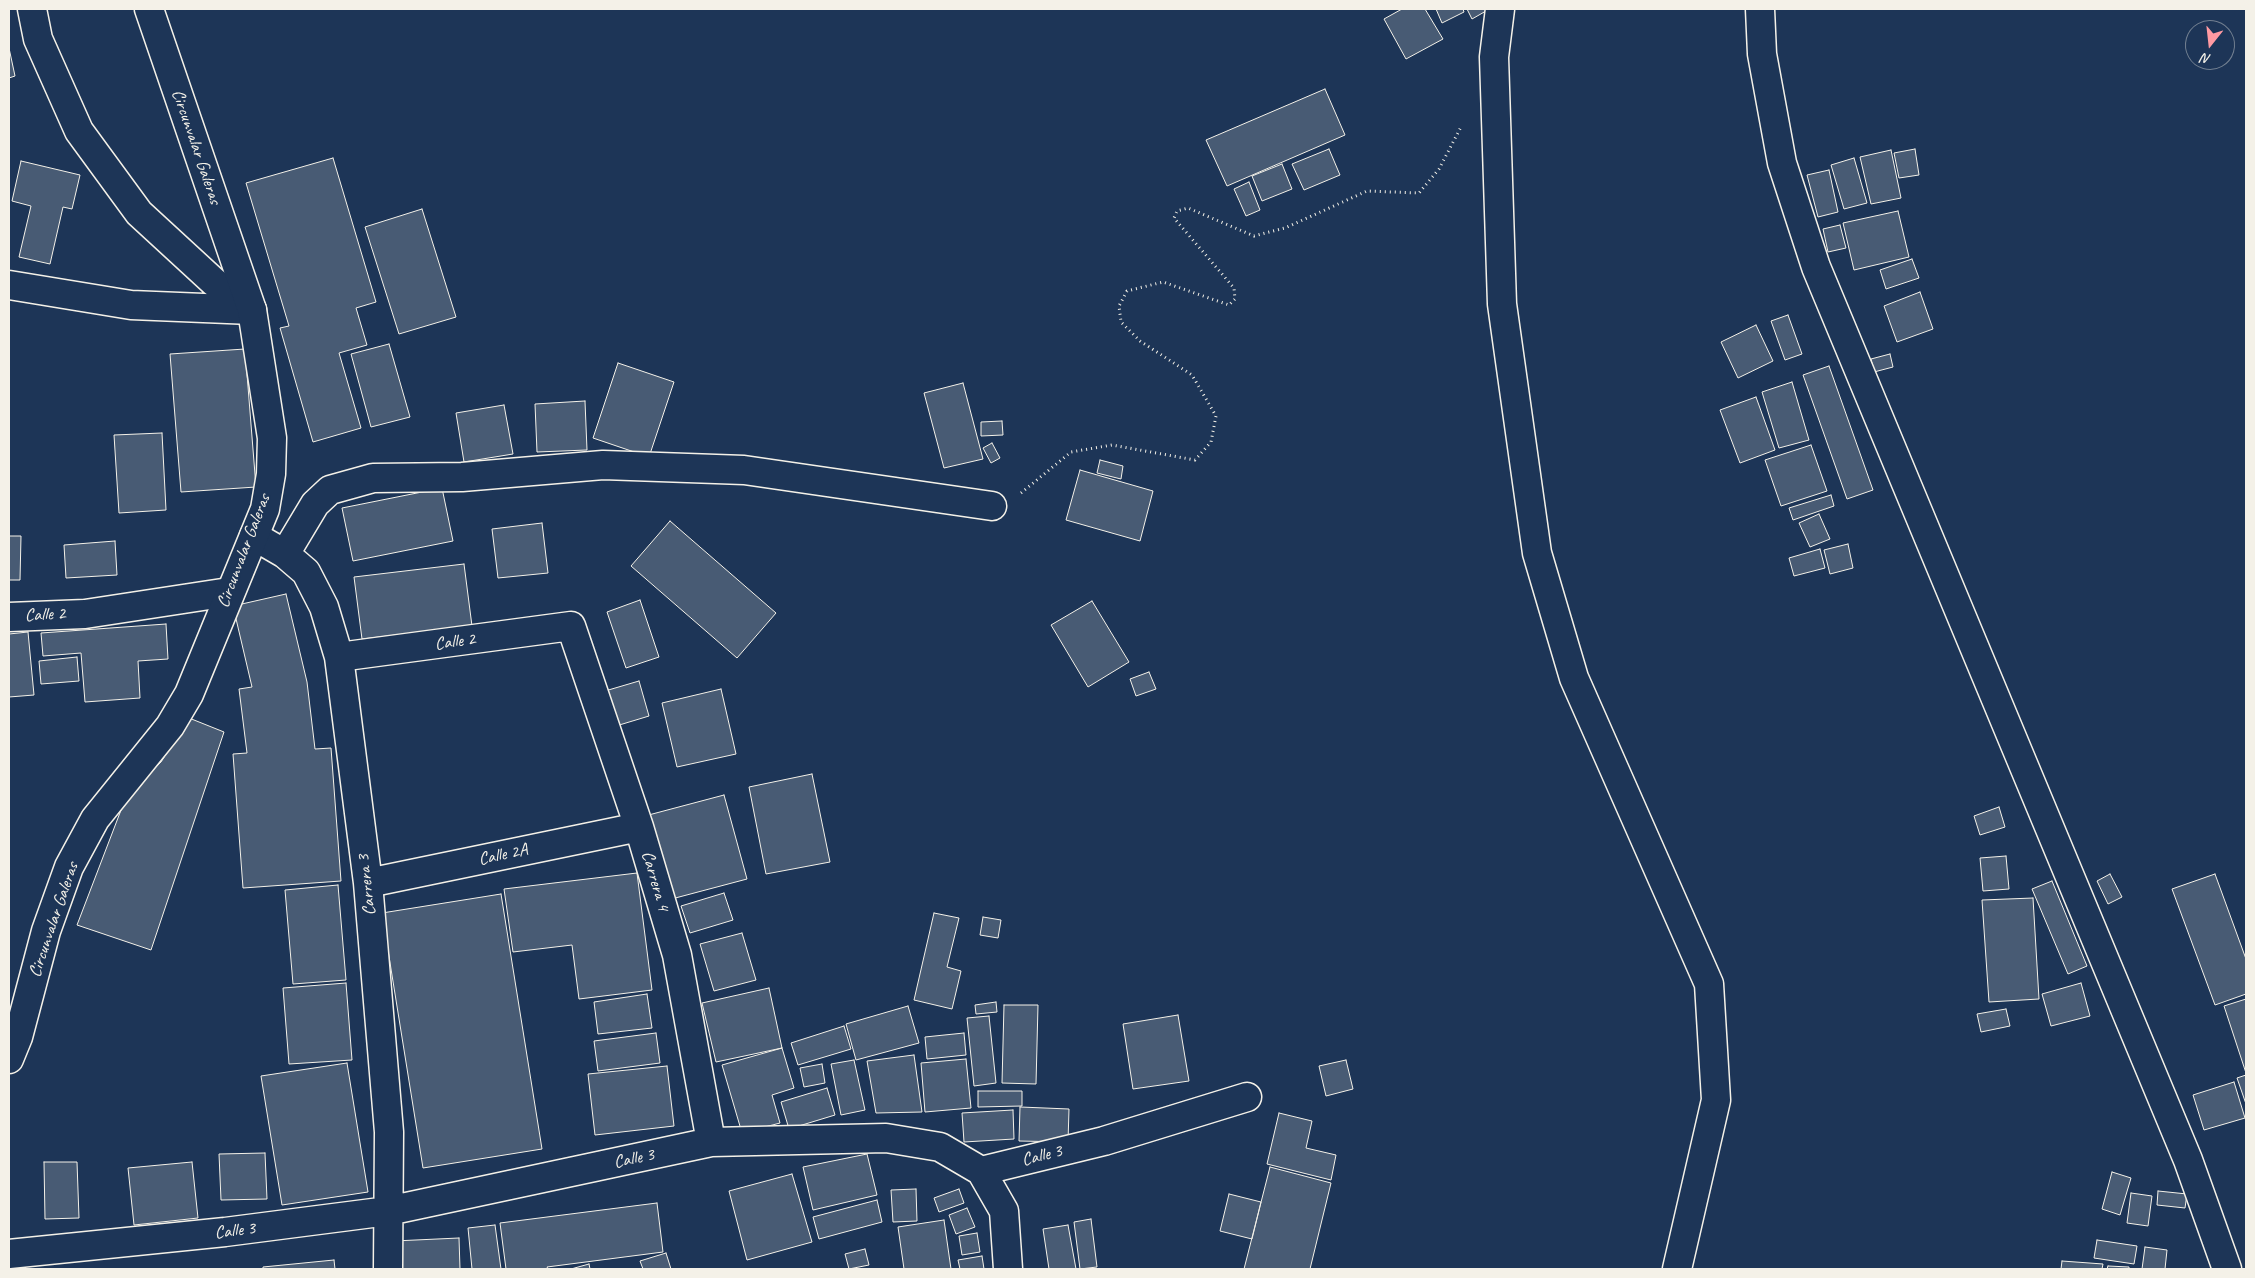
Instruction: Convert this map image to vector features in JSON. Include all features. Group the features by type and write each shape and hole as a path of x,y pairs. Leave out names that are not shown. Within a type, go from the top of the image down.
{"street":[{"path":"32,9 38,39 80,131 139,213 214,282 252,310"},
{"name":"Circunvalar Galeras","path":"9,1059 18,1037 46,932 69,867 95,819 170,726 189,694 265,509 271,474 272,438 266,389 252,310 149,9"},
{"path":"1500,9 1494,58 1502,304 1537,553 1574,678 1709,984 1716,1100 1677,1269"},
{"path":"1760,9 1762,54 1782,163 1816,268 2188,1160 2227,1269"},
{"path":"9,285 131,305 252,310"},
{"path":"285,554 315,504 330,490 373,478 462,477 604,466 744,470 992,506"},
{"name":"Carrera 3","path":"254,536 285,554 306,572 324,607 339,657 368,883 389,1132 388,1269"},
{"name":"Calle 2","path":"9,617 84,614 230,592"},
{"name":"Calle 2","path":"339,657 571,626"},
{"name":"Carrera 4","path":"571,626 639,827 677,954 711,1142"},
{"name":"Calle 2A","path":"368,883 639,827"},
{"name":"Calle 3","path":"9,1254 225,1232 388,1212 711,1142 886,1138 940,1146 981,1171 1104,1141 1247,1097"},
{"path":"981,1171 1004,1211 1008,1269"}],"path":[{"path":"992,506 1025,491 1071,452 1112,446 1195,460 1211,442 1216,416 1192,375 1140,341 1120,322 1119,306 1127,290 1163,282 1229,304 1235,299 1234,288 1174,218 1177,211 1188,208 1254,236 1285,228 1367,191 1419,193 1439,169 1463,124 1496,107"}],"building":[{"path":"1402,9 1425,9 1443,39 1406,59 1384,19"},
{"path":"1436,9 1463,9 1464,12 1442,23"},
{"path":"1467,9 1485,9 1486,11 1472,19"},
{"path":"9,48 15,76 9,78"},
{"path":"1325,89 1345,135 1227,186 1206,140"},
{"path":"1329,149 1340,175 1304,190 1292,164"},
{"path":"1915,149 1919,175 1899,178 1894,153"},
{"path":"1891,150 1901,198 1871,204 1860,157"},
{"path":"333,158 376,302 356,308 367,345 339,353 361,428 313,442 280,328 289,326 246,183"},
{"path":"1854,158 1867,203 1844,209 1831,165"},
{"path":"21,161 80,175 72,209 63,207 50,264 19,257 31,206 12,201"},
{"path":"1282,164 1292,189 1262,201 1252,176"},
{"path":"1829,170 1838,212 1818,217 1807,175"},
{"path":"1249,182 1260,210 1246,216 1234,189"},
{"path":"422,209 456,317 399,334 365,227"},
{"path":"1898,211 1909,257 1854,270 1843,223"},
{"path":"1840,225 1846,248 1828,252 1823,229"},
{"path":"1912,259 1919,278 1886,289 1880,270"},
{"path":"1920,292 1933,329 1897,342 1884,306"},
{"path":"1788,315 1802,354 1785,360 1771,321"},
{"path":"1756,325 1773,361 1738,378 1721,342"},
{"path":"389,344 410,417 371,427 351,354"},
{"path":"245,349 256,487 181,492 170,354"},
{"path":"1890,354 1893,367 1874,372 1871,359"},
{"path":"618,363 674,382 649,457 593,438"},
{"path":"1829,366 1873,490 1847,499 1803,375"},
{"path":"1792,382 1809,440 1779,448 1762,392"},
{"path":"963,383 983,459 944,468 924,393"},
{"path":"1756,397 1775,450 1740,463 1720,410"},
{"path":"585,401 587,450 537,452 535,404"},
{"path":"504,405 513,454 464,462 456,413"},
{"path":"1002,421 1003,435 981,436 981,422"},
{"path":"162,433 166,510 119,513 114,435"},
{"path":"992,443 1000,458 991,463 983,448"},
{"path":"1811,445 1827,491 1781,506 1765,460"},
{"path":"1100,460 1123,466 1121,479 1097,473"},
{"path":"1080,470 1153,491 1140,541 1066,520"},
{"path":"442,488 453,541 353,561 342,508"},
{"path":"1831,495 1834,506 1793,520 1789,508"},
{"path":"1819,514 1830,539 1810,547 1799,523"},
{"path":"670,521 776,613 737,658 631,566"},
{"path":"542,523 548,573 498,578 492,529"},
{"path":"9,536 21,536 20,580 9,580"},
{"path":"115,541 117,575 66,578 64,545"},
{"path":"1848,544 1853,568 1830,574 1824,550"},
{"path":"1820,549 1825,568 1794,576 1789,558"},
{"path":"464,564 472,626 362,639 354,577"},
{"path":"286,594 307,682 315,749 331,748 341,881 243,888 233,754 247,753 239,689 252,687 233,606"},
{"path":"640,600 659,657 626,668 607,612"},
{"path":"1092,601 1129,662 1088,687 1051,625"},
{"path":"166,624 168,659 138,661 140,698 85,702 81,653 43,656 41,633"},
{"path":"28,632 34,695 9,697 9,634"},
{"path":"77,657 79,681 41,684 39,661"},
{"path":"1149,672 1156,689 1136,696 1130,679"},
{"path":"639,681 649,716 616,726 605,691"},
{"path":"721,689 736,754 677,767 662,703"},
{"path":"189,718 224,732 151,950 77,925 126,797 161,762"},
{"path":"812,774 830,862 766,874 749,787"},
{"path":"724,795 747,879 664,901 641,817"},
{"path":"1999,807 2005,827 1980,835 1974,816"},
{"path":"2006,856 2009,889 1983,891 1980,858"},
{"path":"637,873 652,990 579,999 572,945 513,952 504,889"},
{"path":"2110,874 2122,897 2108,904 2097,881"},
{"path":"2215,874 2246,959 2246,994 2215,1005 2172,889"},
{"path":"2052,881 2087,966 2068,974 2032,889"},
{"path":"338,885 346,980 293,984 285,890"},
{"path":"724,893 733,920 690,933 681,906"},
{"path":"501,894 542,1149 423,1168 382,913"},
{"path":"2033,898 2039,999 1989,1002 1982,900"},
{"path":"934,913 959,918 947,967 961,971 952,1009 914,1000"},
{"path":"983,917 1001,920 998,938 980,935"},
{"path":"742,933 756,980 714,991 700,944"},
{"path":"346,983 352,1060 289,1064 283,988"},
{"path":"2081,983 2090,1016 2051,1026 2042,994"},
{"path":"769,988 782,1048 716,1062 702,1003"},
{"path":"647,994 652,1028 598,1034 594,1002"},
{"path":"2246,999 2246,1073 2224,1006"},
{"path":"996,1002 997,1012 976,1014 975,1005"},
{"path":"1004,1005 1038,1005 1036,1084 1002,1083"},
{"path":"908,1006 919,1043 856,1060 846,1024"},
{"path":"2006,1009 2010,1026 1981,1032 1977,1014"},
{"path":"1178,1015 1189,1081 1133,1089 1123,1024"},
{"path":"989,1016 996,1083 974,1086 967,1018"},
{"path":"844,1026 851,1049 798,1065 791,1043"},
{"path":"656,1033 660,1063 598,1071 594,1041"},
{"path":"964,1033 966,1055 927,1059 925,1037"},
{"path":"782,1048 794,1088 772,1095 780,1123 742,1133 722,1065"},
{"path":"914,1055 922,1112 876,1113 867,1061"},
{"path":"966,1059 971,1108 925,1112 921,1063"},
{"path":"854,1060 865,1110 841,1115 831,1064"},
{"path":"1346,1060 1353,1089 1326,1096 1319,1066"},
{"path":"347,1063 368,1192 282,1205 261,1076"},
{"path":"822,1064 825,1083 804,1087 800,1068"},
{"path":"667,1066 674,1126 595,1135 588,1074"},
{"path":"2246,1075 2246,1104 2237,1078"},
{"path":"2234,1082 2245,1118 2204,1130 2193,1095"},
{"path":"827,1088 835,1115 789,1129 781,1102"},
{"path":"978,1091 1022,1091 1022,1106 978,1107"},
{"path":"1020,1107 1069,1109 1068,1142 1019,1141"},
{"path":"1013,1110 1014,1139 964,1142 962,1113"},
{"path":"1279,1113 1312,1121 1306,1148 1336,1155 1331,1180 1267,1164"},
{"path":"265,1153 267,1199 221,1200 219,1154"},
{"path":"867,1154 877,1195 813,1210 803,1167"},
{"path":"44,1162 77,1162 79,1218 45,1219"},
{"path":"192,1162 198,1218 134,1225 128,1168"},
{"path":"1270,1167 1331,1183 1310,1269 1244,1269"},
{"path":"2112,1172 2131,1178 2120,1215 2102,1209"},
{"path":"792,1174 812,1242 747,1260 729,1191"},
{"path":"916,1189 917,1221 893,1222 891,1190"},
{"path":"959,1189 964,1203 939,1212 934,1198"},
{"path":"2158,1191 2187,1194 2185,1208 2157,1205"},
{"path":"2131,1193 2152,1196 2148,1226 2127,1223"},
{"path":"1229,1194 1261,1202 1252,1239 1220,1231"},
{"path":"877,1200 882,1222 819,1239 813,1217"},
{"path":"657,1203 663,1252 547,1267 548,1269 506,1269 500,1223"},
{"path":"967,1208 975,1227 956,1234 949,1215"},
{"path":"1091,1219 1097,1267 1080,1269 1074,1222"},
{"path":"944,1220 951,1269 904,1269 898,1227"},
{"path":"495,1225 501,1269 472,1269 468,1228"},
{"path":"1068,1225 1076,1269 1049,1269 1043,1229"},
{"path":"977,1233 980,1252 962,1255 959,1236"},
{"path":"459,1238 460,1269 395,1269 394,1241"},
{"path":"2097,1240 2137,1246 2134,1264 2094,1258"},
{"path":"2145,1247 2167,1250 2165,1269 2142,1269"},
{"path":"865,1249 869,1265 849,1269 845,1254"},
{"path":"666,1253 671,1269 643,1269 640,1261"},
{"path":"982,1256 984,1269 960,1269 958,1260"},
{"path":"334,1260 335,1269 263,1269 263,1267"},
{"path":"2062,1261 2103,1264 2102,1269 2061,1269"},
{"path":"589,1264 590,1269 571,1269"},
{"path":"2108,1266 2129,1267 2129,1269 2107,1269"}]}
